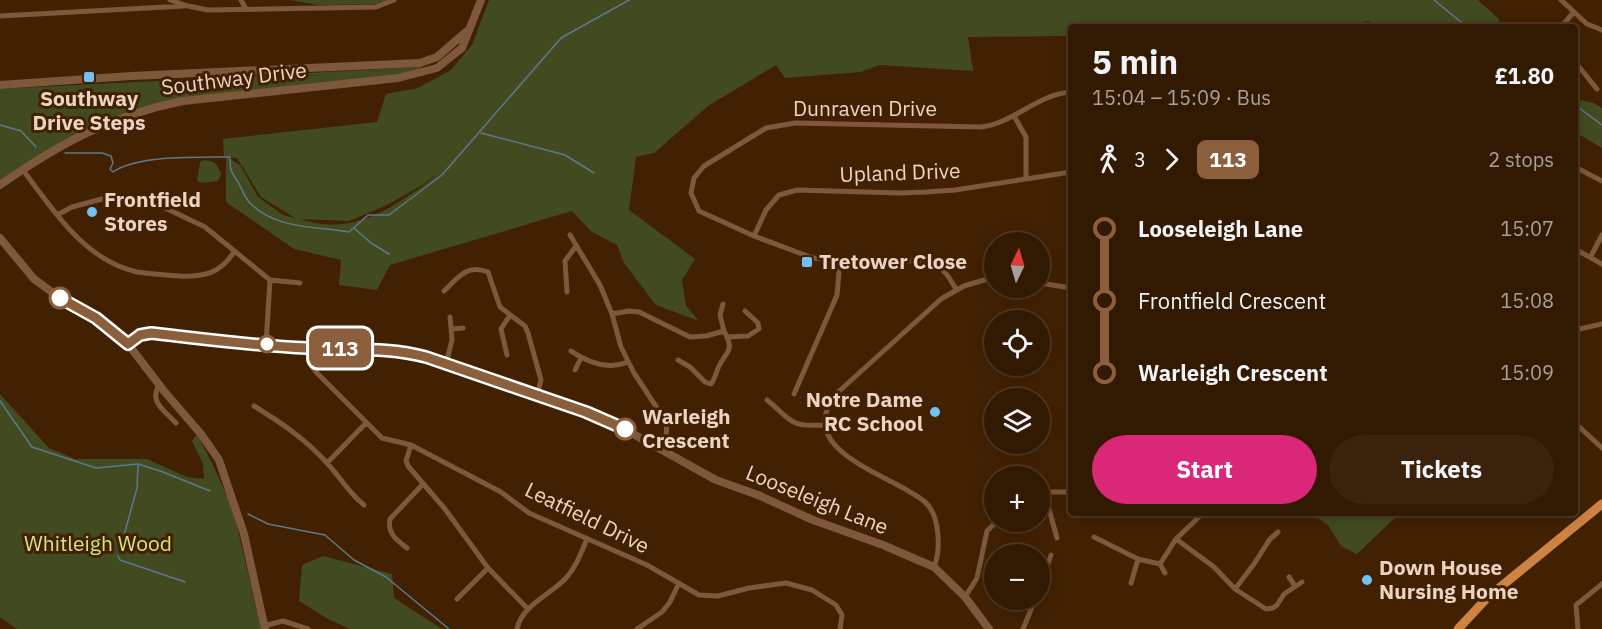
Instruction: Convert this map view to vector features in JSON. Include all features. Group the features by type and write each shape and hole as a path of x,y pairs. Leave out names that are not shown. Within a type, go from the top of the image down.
{"highway":[{"path":"1458,629 1487,598 1602,504"}],"street":[{"path":"158,7 159,0"},
{"path":"170,0 208,10 376,6 394,0"},
{"path":"241,0 246,9"},
{"name":"Southway Drive","path":"0,185 82,134 155,107 183,101 398,78 437,68 462,48 481,0"},
{"path":"1560,0 1587,24 1602,30"},
{"path":"0,16 188,6"},
{"path":"1564,24 1574,12"},
{"name":"Southway Drive","path":"0,85 131,76 420,63 437,57 470,28"},
{"path":"1578,66 1597,89"},
{"name":"Dunraven Drive","path":"956,289 950,277 934,263 925,261 840,261 813,258 754,236 699,211 691,193 694,178 704,166 766,128 795,123 981,127 1002,122 1051,96 1068,93"},
{"path":"1014,116 1026,137 1026,178"},
{"path":"1578,169 1602,181"},
{"path":"23,170 69,230 92,250 123,267 137,272 195,277 212,272 227,263 234,252"},
{"name":"Upland Drive","path":"754,236 766,210 779,195 797,190 926,192 955,190 1068,172"},
{"path":"57,215 72,207 109,197 159,204 205,227 270,280 300,283"},
{"path":"570,235 600,285 628,362 668,427 666,438 659,449"},
{"path":"1591,256 1602,235"},
{"path":"0,238 34,279 60,298 96,318 128,344 201,434 219,460 244,534 264,627 283,621 308,629"},
{"path":"567,292 565,261 576,246"},
{"path":"1578,250 1602,264"},
{"path":"794,394 837,295 840,261"},
{"path":"444,291 467,270 488,272 496,301 500,307 525,326 528,333 541,380 537,396"},
{"path":"266,344 270,280"},
{"path":"934,567 938,558 939,544 933,514 926,502 843,454 830,440 825,425 827,408 836,394 941,299 956,289 984,280"},
{"path":"444,282 449,286"},
{"path":"1050,285 1068,288"},
{"path":"678,360 690,367 709,385 713,384 721,363 729,352 730,343 720,315 723,304"},
{"path":"728,337 747,336 759,330 758,323 745,311"},
{"path":"612,314 639,312 690,337 724,331"},
{"path":"507,355 501,329 510,315"},
{"path":"446,364 452,340 450,317"},
{"path":"1578,329 1602,324"},
{"path":"452,328 463,328"},
{"name":"Looseleigh Lane","path":"128,344 140,335 151,333 311,349 406,351 446,364 611,422 716,480 934,567 965,597 990,629"},
{"name":"Leatfield Drive","path":"311,349 312,367 382,438 411,445 501,492 529,513 647,565 699,595 718,596 749,588 786,584 812,590 836,605 842,615 840,629"},
{"path":"571,351 581,358 611,367 628,362"},
{"path":"575,370 581,358"},
{"path":"717,373 724,377"},
{"path":"159,385 154,396 176,423"},
{"path":"766,400 785,418 796,424 825,425"},
{"path":"254,406 307,444 327,463 351,494 364,505"},
{"path":"164,421 169,415"},
{"path":"327,463 366,423"},
{"path":"1578,428 1602,448"},
{"path":"411,445 406,461 408,466 445,509 488,568 528,609"},
{"path":"407,548 392,535 388,526 390,519 423,484"},
{"path":"1050,492 1068,492"},
{"path":"1050,516 1057,537"},
{"path":"1160,564 1176,539 1200,516"},
{"path":"965,597 977,578 987,532"},
{"path":"1235,589 1270,539 1278,532"},
{"path":"1094,537 1138,559 1160,564 1165,573"},
{"path":"517,629 519,619 528,609 566,578 575,565 586,539"},
{"path":"1176,539 1214,567 1235,589 1266,609 1273,608 1284,594 1302,582"},
{"path":"1131,583 1138,559"},
{"path":"457,599 488,568"},
{"path":"1290,577 1295,586"},
{"path":"637,629 662,612 670,602 679,583"},
{"path":"1578,629 1576,605 1602,584"},
{"path":"1023,629 1031,610"}],"green space":[{"path":"291,0 387,0 381,4 318,5"},
{"path":"489,0 1478,0 1499,19 1500,24 1376,24 1369,21 1346,24 1068,24 1068,36 968,37 973,71 880,65 860,72 785,78 776,65 708,106 654,153 636,157 629,210 695,259 682,280 686,306 699,321 656,305 624,263 617,245 592,232 572,211 390,265 377,290 339,285 341,260 294,249 226,202 226,157 224,156 223,139 377,122 386,94 418,88 451,70 472,45","holes":["227,157 237,158 261,197 295,218 283,215 258,197 240,165","437,173 427,183 383,211 357,221 329,225 300,219 349,221 387,205 424,184"]},
{"path":"422,67 410,79 183,99 128,112 90,128 42,153 0,182 0,89"},
{"path":"1578,100 1594,103 1602,108 1602,148 1578,134"},
{"path":"204,160 217,165 221,174 218,181 202,183 197,181 200,162"},
{"name":"Whitleigh Wood","path":"0,394 49,448 75,459 147,459 187,477 204,479 203,464 192,441 197,434 233,509 261,629 17,629 0,617"},
{"path":"1315,516 1397,516 1357,554 1341,546 1328,525"},
{"path":"323,556 392,574 394,598 442,629 350,629 328,619 299,601 302,565"}],"waterway":[{"path":"65,153 102,153 111,156 113,163 110,169 113,172 137,162 186,157 230,157 231,171 244,195 249,202 271,218 296,225 349,232 368,215 389,215 442,175 561,38 629,0"},
{"path":"1434,0 1463,24"},
{"path":"1578,107 1602,125"},
{"path":"0,125 21,131 36,147"},
{"path":"481,133 565,155 594,173"},
{"path":"354,228 371,243 389,254"},
{"path":"0,401 32,447 96,468 138,464 210,491"},
{"path":"120,550 137,488 138,465"},
{"path":"248,514 268,524 325,535 354,560 386,577 449,629"},
{"path":"118,556 120,560 185,582"}],"bus line":[{"name":"113","path":"60,298 83,309 128,344 140,335 151,333 311,349 406,351 586,412 625,429"}],"place":[{"name":"Southway Drive Steps","path":"89,77"},
{"name":"Frontfield Stores","path":"92,212"},
{"name":"Tretower Close","path":"807,262"},
{"name":"Notre Dame RC School","path":"935,412"},
{"name":"Warleigh Crescent","path":"625,429"},
{"name":"Down House Nursing Home","path":"1367,580"}]}
